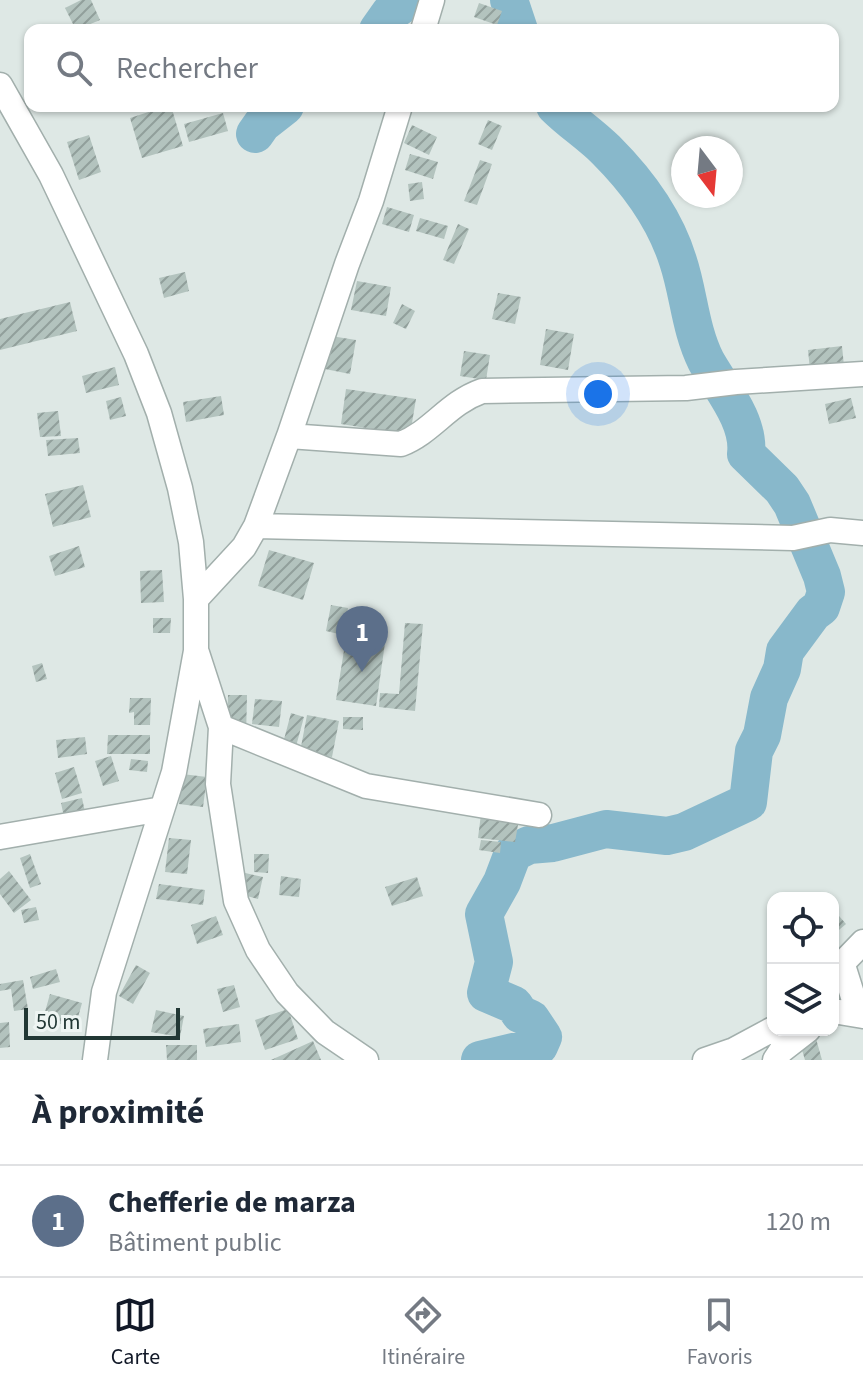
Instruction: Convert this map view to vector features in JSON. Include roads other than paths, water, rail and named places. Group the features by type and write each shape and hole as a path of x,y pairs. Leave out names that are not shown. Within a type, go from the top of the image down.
{"street":[{"path":"425,24 432,0"},
{"path":"0,85 57,189 136,354 159,413 191,542 196,651 174,772 104,992 95,1060"},
{"path":"196,599 244,547 256,526 371,201 398,112"},
{"path":"289,436 401,444 414,439 464,397 482,391 609,391 686,388 736,382 862,378"},
{"path":"256,526 793,538 830,530 863,533"},
{"path":"196,651 221,727 218,784 236,901 258,950 287,993 325,1032 366,1060"},
{"path":"221,727 366,786 539,815"},
{"path":"0,837 162,809"},
{"path":"839,967 863,942"},
{"path":"839,970 863,1015"},
{"path":"839,1012 863,1015"},
{"path":"705,1060 734,1050 767,1032"},
{"path":"775,1060 800,1036"}],"waterway":[{"path":"382,24 390,13 409,0"},
{"path":"509,0 517,24"},
{"path":"255,134 277,112"},
{"path":"480,1060 539,1046 543,1037 531,1019 520,1014 514,1005 486,993 494,962 484,914 502,882 513,853 529,845 553,843 606,829 667,836 684,832 748,802 754,751 762,735 769,698 782,669 785,651 821,607 826,592 792,504 782,489 746,454 744,429 739,417 701,349 678,261 666,230 639,188 617,162 562,112"}],"place":[{"name":"Chefferie de marza","path":"362,672"}]}
